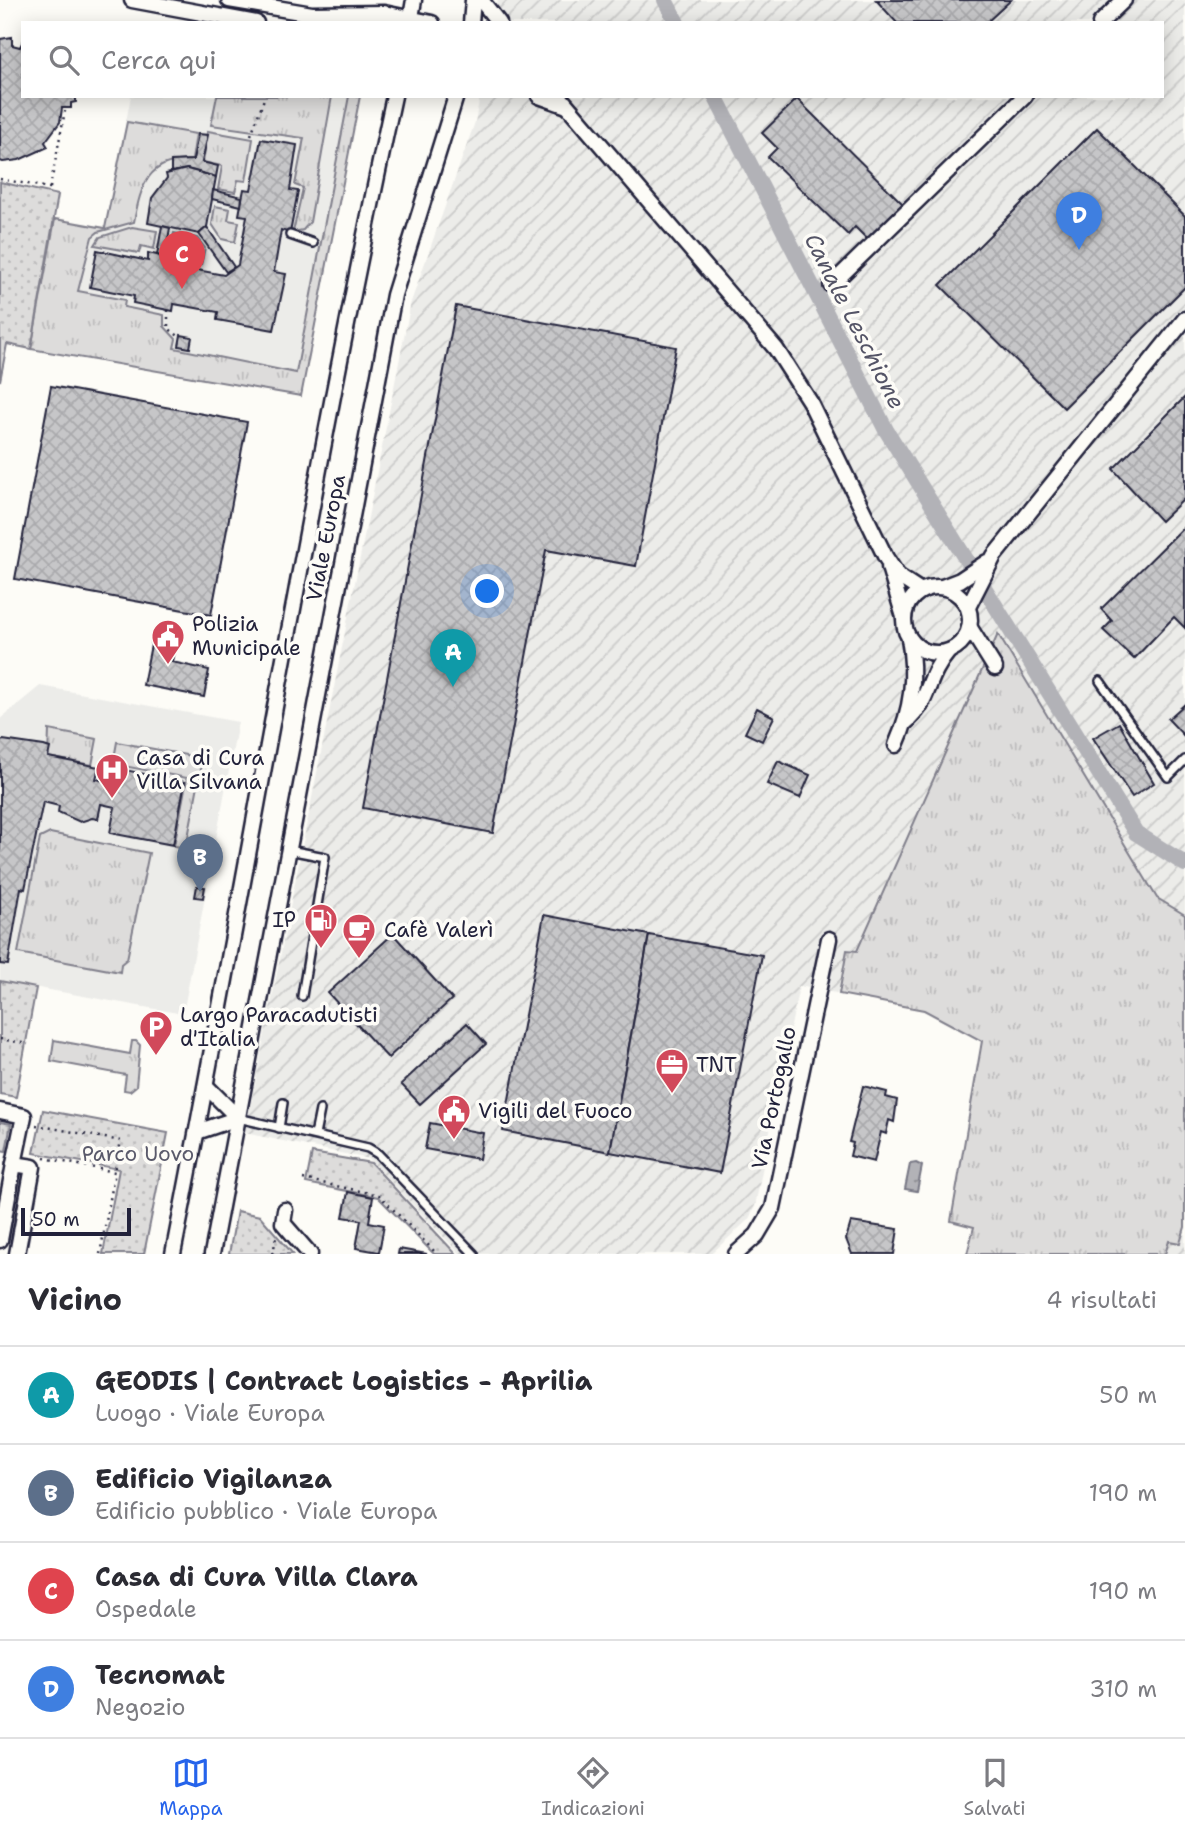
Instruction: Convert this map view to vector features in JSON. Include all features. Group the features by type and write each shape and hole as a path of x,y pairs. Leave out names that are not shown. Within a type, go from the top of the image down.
{"street":[{"path":"132,0 245,21"},
{"path":"229,0 313,14 376,12 410,20 414,0"},
{"path":"471,21 473,0"},
{"path":"481,0 497,21"},
{"path":"1102,21 1124,0"},
{"name":"Viale Europa","path":"173,1254 206,1086 283,654 394,98"},
{"name":"Viale Europa","path":"212,1254 394,295 455,98"},
{"path":"831,285 1022,98"},
{"path":"563,101 776,349 810,402 886,558 898,576 921,591"},
{"path":"904,617 906,607 921,591 942,587 978,570 994,556 1185,319"},
{"path":"968,607 994,556"},
{"path":"886,558 904,617 914,666 905,723 895,745"},
{"path":"909,638 926,652 953,650 990,663 970,628 968,607 962,597 942,587"},
{"path":"905,723 918,712 934,668 970,628"},
{"name":"Via Portogallo","path":"736,1254 757,1235 773,1208 829,939"},
{"path":"197,1132 238,1118 206,1086"},
{"path":"0,1111 24,1115 0,1240"},
{"path":"14,1164 33,1167 17,1254"},
{"path":"285,1210 283,1223 310,1254"}],"lane":[{"path":"290,235 313,243"},
{"path":"1100,681 1168,777 1185,760"},
{"path":"288,850 325,857 302,996"},
{"path":"279,1128 283,1103"},
{"path":"315,1135 320,1110"},
{"path":"238,1118 368,1148 377,1154 474,1254"}],"path":[{"path":"251,135 264,98"},
{"path":"50,188 65,111"},
{"path":"0,179 55,189"},
{"path":"168,310 168,328 181,338"},
{"path":"0,1039 28,1044"},
{"path":"36,1125 121,1141 100,1254"},
{"path":"44,1158 115,1172"},
{"path":"303,1180 379,1195 437,1254"},
{"path":"273,1254 277,1231"}],"shaded area":[{"path":"498,0 1185,0 1185,1254 1083,1254 951,1221 982,1041 924,1010 799,986 755,1206 749,1219 711,1254 460,1254 369,1159 245,1133 411,302 475,122 480,98 1164,98 1164,21 493,21"},
{"path":"131,98 360,98 301,396 31,349 55,219 105,228"},
{"name":"Casa di Cura Villa Silvana","path":"40,686 238,722 183,1014 0,981 0,719"}],"green space":[{"path":"217,98 332,98 310,222 303,230 293,232 303,188 295,185 304,138 211,125"},
{"path":"349,98 360,98 301,396 31,349 55,219 105,228 127,122 196,134 192,160 165,164 156,169 144,186 134,222 98,232 92,237 78,291 125,300 124,307 164,315 164,326 176,339 174,348 296,373"},
{"path":"208,131 253,139 246,181 238,180 235,192 218,189 222,166 203,162"},
{"path":"0,182 58,195 31,349 7,344 0,381"},
{"path":"215,206 230,209 228,220 239,222 235,242 222,239 212,224"},
{"path":"132,227 157,231 154,249 141,246 139,253 95,245 100,237"},
{"path":"174,233 197,238 205,248 201,265 181,262 182,254 171,252"},
{"path":"998,634 1157,898 1185,915 1185,1227 1180,1243 1169,1241 1165,1254 967,1254 974,1227 951,1221 982,1041 924,1010 839,994 847,950 857,951"},
{"path":"49,730 97,739 92,765 48,757"},
{"path":"117,742 191,756 199,749 203,759 186,848 174,846 187,778 113,764"},
{"path":"50,833 149,853 127,959 121,964 120,972 18,953 40,838"},
{"path":"0,981 36,988 16,1097 0,1094"},
{"path":"54,1040 130,1054 132,1041 136,1041 140,1045 136,1086 130,1091 124,1090 126,1075 51,1061"},
{"name":"Parco Uovo","path":"43,1110 168,1133 144,1254 103,1254 119,1169 34,1153"},
{"path":"0,1122 11,1124 6,1151 0,1150"},
{"path":"312,1153 371,1163 456,1254 434,1254 378,1197 306,1183"},
{"path":"237,1211 260,1216 293,1254 229,1254"}],"water":[{"path":"910,1164 922,1166 917,1191 905,1189"}],"building":[{"path":"876,0 1011,0 988,21 895,21"},
{"path":"12,37 12,45 21,45 21,98 76,98 76,102 71,103 71,108 62,108 60,122 45,142 48,147 19,160 3,162 0,161 0,39"},
{"path":"797,99 907,208 871,243 855,227 848,235 768,157 777,148 762,133"},
{"path":"1097,128 1185,216 1185,287 1064,408 940,285"},
{"path":"198,134 208,135 202,162 218,166 216,177 187,169 171,172 171,161 193,160"},
{"path":"261,139 297,145 290,190 298,191 290,233 281,230 274,272 286,274 274,330 217,320 218,312 174,304 173,311 133,303 134,296 90,287 97,250 148,261 148,253 175,259 175,266 224,275 238,265 247,216 239,215 244,189 251,190"},
{"path":"187,169 216,177 207,227 199,234 148,223 152,198 167,178 166,174"},
{"path":"213,190 242,197 241,206 212,199"},
{"path":"162,226 170,228 165,257 157,255"},
{"path":"207,227 234,267 226,272 199,234"},
{"path":"456,306 676,347 636,566 546,550 493,833 363,808"},
{"path":"181,335 192,337 190,348 179,346"},
{"path":"51,386 247,422 211,615 15,579"},
{"path":"1185,397 1185,498 1161,521 1113,469"},
{"path":"1185,526 1185,628 1174,617 1134,659 1103,630 1112,621 1101,609"},
{"name":"Polizia Municipale","path":"153,635 176,639 172,662 209,670 204,697 143,685"},
{"path":"1185,704 1185,737 1168,719"},
{"path":"757,708 774,717 762,741 745,733"},
{"path":"1119,723 1154,783 1132,797 1093,738"},
{"path":"3,740 44,746 50,748 48,757 99,767 96,779 106,781 108,773 115,768 185,782 173,845 110,833 115,807 101,804 98,819 80,822 58,812 59,806 43,802 25,889 21,888 8,965 0,964 0,742"},
{"path":"778,761 810,775 800,798 767,784"},
{"path":"197,886 205,887 203,898 195,897"},
{"path":"544,915 649,935 610,1152 503,1131"},
{"path":"393,934 452,999 388,1058 328,993"},
{"path":"649,935 762,955 720,1173 610,1152"},
{"path":"467,1023 486,1044 420,1104 401,1084"},
{"path":"863,1086 887,1092 886,1097 897,1100 894,1122 889,1120 886,1134 881,1132 874,1162 850,1156 853,1143 849,1142"},
{"name":"Vigili del Fuoco","path":"430,1123 483,1133 479,1159 425,1149"},
{"path":"348,1192 373,1197 369,1222 384,1225 379,1252 356,1248 361,1220 343,1217"},
{"path":"851,1222 898,1229 894,1254 852,1254 846,1239"},
{"path":"399,1249 427,1254 398,1254"}],"waterway":[{"name":"Canale Leschione","path":"665,0 676,21"},
{"name":"Canale Leschione","path":"716,98 886,430 967,561"},
{"name":"Canale Leschione","path":"985,589 1136,833 1185,864"}],"place":[{"name":"Tecnomat","path":"1079,250"},
{"name":"Casa di Cura Villa Clara","path":"182,289"},
{"name":"Polizia Municipale","path":"168,666"},
{"name":"GEODIS | Contract Logistics - Aprilia","path":"453,687"},
{"name":"Casa di Cura Villa Silvana","path":"112,800"},
{"name":"Edificio Vigilanza","path":"200,892"},
{"name":"IP","path":"321,950"},
{"name":"Cafè Valerì","path":"359,960"},
{"name":"Largo Paracadutisti d'Italia","path":"156,1057"},
{"name":"TNT","path":"672,1095"},
{"name":"Vigili del Fuoco","path":"454,1141"}]}
